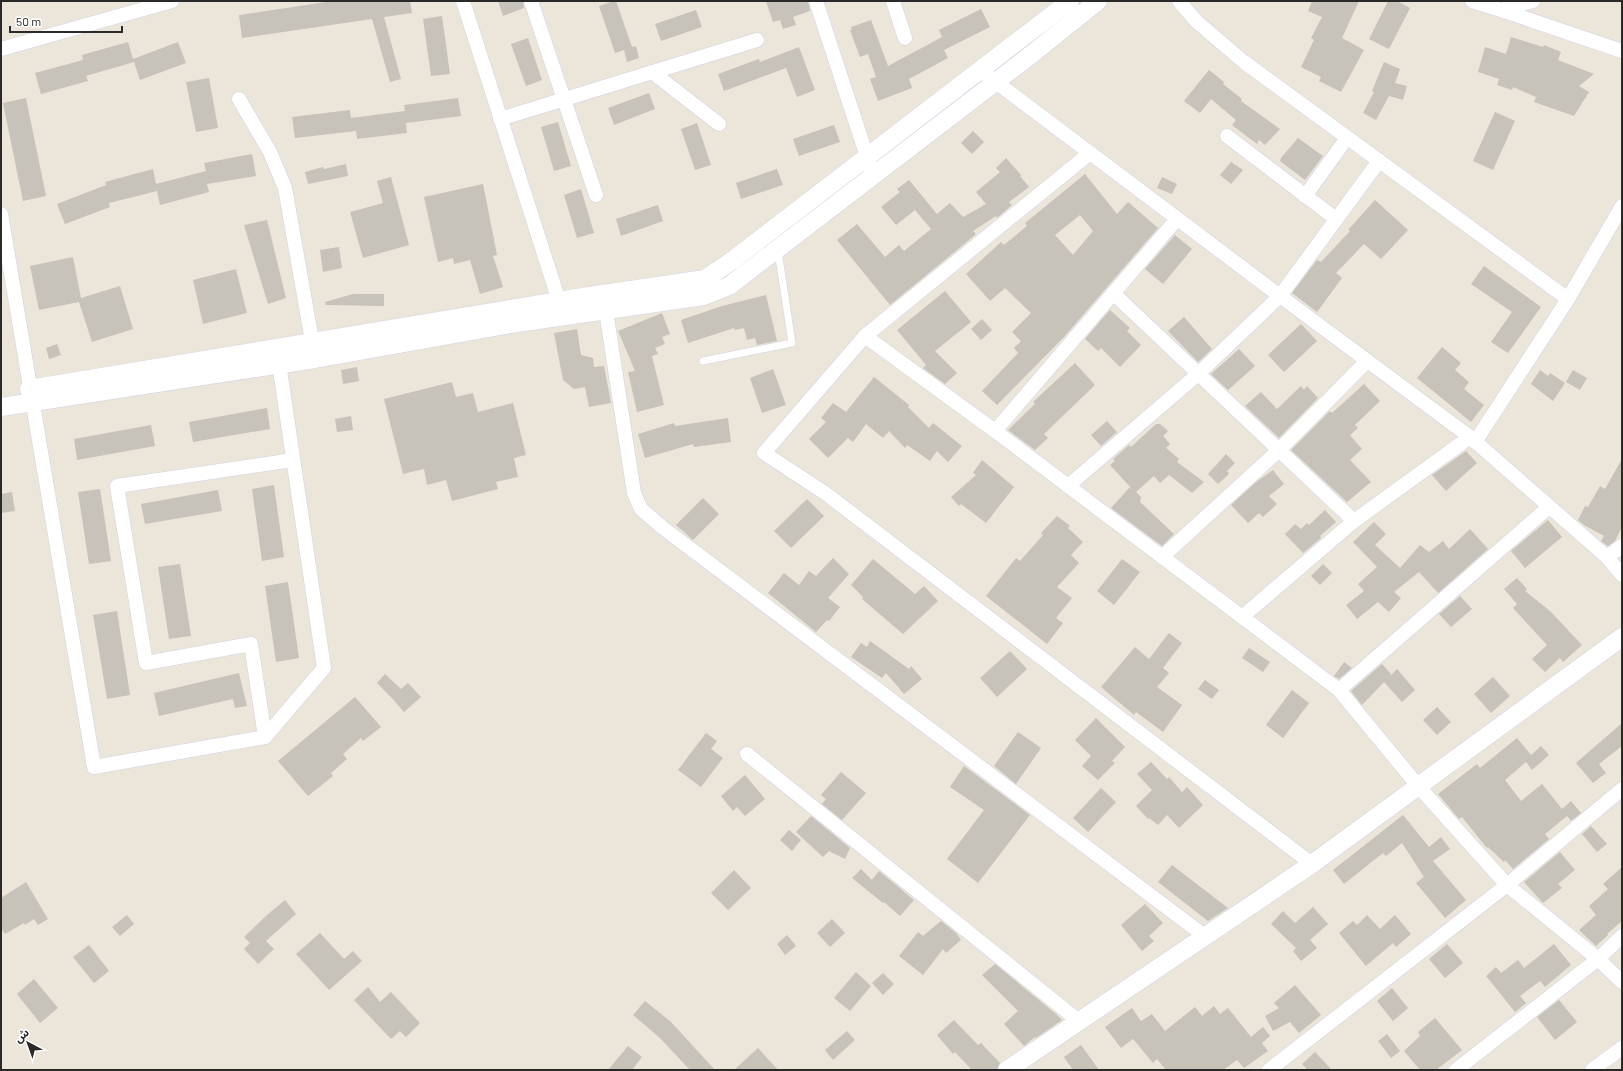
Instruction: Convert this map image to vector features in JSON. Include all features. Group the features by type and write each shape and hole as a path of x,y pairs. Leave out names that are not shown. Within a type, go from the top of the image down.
{"street":[{"path":"1,49 172,1"},
{"path":"463,1 560,309"},
{"path":"531,1 596,195"},
{"path":"816,1 873,175"},
{"path":"893,1 905,38"},
{"path":"1,407 31,396 314,350 510,324 560,309 705,278 733,260 1070,1"},
{"path":"560,309 606,311 704,296 729,286 996,82 1098,1"},
{"path":"1179,1 1196,21 1244,62 1568,299"},
{"path":"1472,1 1622,51"},
{"path":"1501,10 1533,1"},
{"path":"500,119 757,40"},
{"path":"980,70 1473,440 1607,557 1622,575"},
{"path":"652,72 719,124"},
{"path":"239,99 270,152 285,188 314,350"},
{"path":"1228,136 1336,219"},
{"path":"1305,196 1347,138"},
{"path":"1090,153 865,336 764,453 825,493 1312,864"},
{"path":"1068,486 1198,374 1280,296 1379,161"},
{"path":"1242,617 1354,521 1473,440 1568,299 1622,206"},
{"path":"1,214 94,767 265,736 324,668 280,363"},
{"path":"995,431 1177,219"},
{"path":"1113,293 1354,521"},
{"path":"606,311 634,493 641,509 670,533 1206,936"},
{"path":"865,336 995,431 1339,690 1419,787 1507,885 1598,959 1622,982"},
{"path":"31,396 280,363 314,350"},
{"path":"1162,557 1279,450 1367,361"},
{"path":"265,736 251,644 146,663 117,486 293,460"},
{"path":"1339,690 1549,507"},
{"path":"1607,557 1622,546"},
{"path":"1007,1070 1312,864 1622,637"},
{"path":"747,754 1080,1022"},
{"path":"1269,1070 1507,885 1622,789"},
{"path":"1456,1070 1598,959 1622,936"},
{"path":"1592,1070 1622,1048"}],"lane":[{"path":"703,361 792,343 778,248"}],"building":[{"path":"333,1 410,1 412,13 384,17 401,79 390,82 372,19 242,38 239,15"},
{"path":"498,1 523,1 524,8 503,16"},
{"path":"616,1 632,47 636,46 639,58 627,62 624,50 615,53 599,6"},
{"path":"766,1 808,1 810,11 793,17 796,25 783,29 780,20 773,22"},
{"path":"1312,1 1359,1 1342,38 1364,50 1341,92 1319,81 1321,77 1301,67 1314,40 1311,38 1322,17 1308,11"},
{"path":"1388,1 1397,1 1410,8 1389,49 1369,39"},
{"path":"981,9 990,27 944,50 948,58 909,79 912,88 878,101 870,79 876,77 868,54 860,57 850,30 852,30 851,27 871,20 888,66 942,37 939,30"},
{"path":"696,10 702,27 661,41 655,24"},
{"path":"442,16 450,74 431,76 423,19"},
{"path":"1511,37 1543,47 1544,45 1561,52 1558,60 1594,74 1579,86 1589,92 1574,116 1534,102 1536,97 1513,87 1512,90 1497,85 1499,79 1478,72 1485,47 1506,54"},
{"path":"528,38 542,80 526,86 511,44"},
{"path":"128,42 133,59 178,42 186,63 140,80 134,62 86,76 88,81 41,94 35,73 83,60 82,55"},
{"path":"799,47 815,90 797,97 786,68 724,91 718,74 759,59 760,62"},
{"path":"1384,62 1400,69 1395,83 1407,86 1403,100 1389,96 1376,120 1363,113 1374,92 1372,91"},
{"path":"1209,70 1224,82 1223,84 1242,99 1241,101 1280,129 1265,145 1259,140 1257,144 1232,125 1236,120 1211,99 1200,113 1184,101"},
{"path":"209,78 218,128 196,132 186,82"},
{"path":"649,93 655,109 614,125 608,108"},
{"path":"26,98 46,196 23,201 3,103"},
{"path":"458,98 461,116 406,123 407,133 357,139 356,131 295,138 292,117 350,110 351,118 405,111 404,105"},
{"path":"1495,112 1515,121 1493,170 1473,161"},
{"path":"558,122 571,166 554,171 541,127"},
{"path":"697,123 711,165 695,170 681,129"},
{"path":"834,125 840,142 799,156 793,139"},
{"path":"973,131 984,142 972,154 961,143"},
{"path":"1298,138 1323,156 1305,180 1280,161"},
{"path":"252,154 256,176 207,184 209,192 160,205 157,191 109,203 110,207 65,224 57,204 106,185 105,182 153,169 156,184 206,171 204,163"},
{"path":"1006,158 1029,187 1009,202 1012,205 997,218 996,216 973,231 976,234 890,305 837,240 857,224 885,257 899,245 904,251 931,229 915,210 896,225 881,207 900,192 897,189 909,180 937,214 950,203 963,217 986,204 976,192 1000,172 996,168"},
{"path":"1231,162 1243,170 1231,184 1220,175"},
{"path":"346,164 348,176 308,184 305,172 323,167 324,169"},
{"path":"777,169 783,185 741,199 736,183"},
{"path":"1085,174 1117,214 1128,202 1158,228 1064,337 997,405 982,391 1018,353 1014,348 1021,341 1012,332 1031,313 1005,288 990,301 966,274 1001,242 1004,245 1027,226 1025,223","holes":["1080,215 1093,231 1073,255 1055,235"]},
{"path":"391,177 409,245 363,258 350,212 383,203 377,181"},
{"path":"1162,177 1177,184 1172,194 1157,188"},
{"path":"483,184 497,255 493,256 503,287 480,294 470,260 454,264 453,258 438,262 424,197"},
{"path":"581,189 594,233 577,238 564,195"},
{"path":"1375,200 1408,230 1381,259 1364,244 1336,273 1342,278 1317,312 1292,293 1317,260 1321,262 1350,231 1348,230"},
{"path":"658,205 663,221 621,236 616,219"},
{"path":"267,220 286,298 268,304 244,225"},
{"path":"1175,235 1192,249 1163,284 1145,269"},
{"path":"339,247 342,268 323,272 320,250"},
{"path":"73,257 81,298 120,286 133,329 92,342 79,302 39,310 30,266"},
{"path":"1484,266 1541,307 1508,353 1491,342 1512,312 1471,284"},
{"path":"236,269 247,313 203,324 193,280"},
{"path":"945,291 971,322 935,351 957,373 945,384 923,368 926,365 897,330"},
{"path":"353,294 384,294 384,306 326,305 325,302"},
{"path":"766,295 777,341 757,345 755,338 747,340 744,328 735,330 734,328 688,343 681,320 722,306"},
{"path":"1110,310 1130,328 1127,331 1141,345 1120,367 1101,348 1098,351 1085,339"},
{"path":"662,313 670,334 662,337 665,344 655,348 658,354 652,356 664,405 637,412 628,372 635,371 618,331"},
{"path":"1184,317 1212,349 1198,362 1168,331"},
{"path":"982,319 992,330 981,340 971,329"},
{"path":"1301,324 1317,341 1284,372 1268,355"},
{"path":"577,329 581,355 593,358 594,367 604,366 611,403 589,407 585,387 574,389 563,380 554,333"},
{"path":"57,344 61,355 49,359 46,348"},
{"path":"1442,347 1461,363 1455,370 1469,382 1464,389 1484,405 1471,422 1417,378"},
{"path":"1239,349 1255,366 1228,390 1211,374"},
{"path":"1075,363 1095,385 1044,434 1048,438 1035,450 1008,430 1035,404 1033,402"},
{"path":"357,367 359,381 343,384 341,370"},
{"path":"773,369 786,405 762,413 750,378"},
{"path":"1540,370 1548,376 1550,373 1565,383 1553,401 1531,384"},
{"path":"1573,370 1587,378 1580,390 1566,382"},
{"path":"874,377 909,405 908,407 929,428 933,423 962,446 948,462 937,451 930,461 907,445 905,448 889,431 883,438 866,424 853,442 848,438 828,458 809,439 826,422 821,418 833,403 846,412"},
{"path":"452,382 456,397 473,393 478,412 513,403 526,455 514,458 518,477 496,482 498,489 452,501 446,480 427,485 424,469 403,474 384,399"},
{"path":"1364,384 1380,401 1355,425 1358,428 1350,435 1362,449 1350,460 1371,482 1347,502 1291,450 1330,411 1332,413"},
{"path":"1301,386 1304,390 1307,386 1318,398 1279,438 1245,406 1261,392 1277,409"},
{"path":"267,408 270,429 193,442 189,422"},
{"path":"351,416 353,430 337,432 335,419"},
{"path":"728,418 731,442 694,447 693,444 645,458 638,434 674,423 675,426"},
{"path":"1107,421 1117,432 1101,446 1091,435"},
{"path":"1156,424 1160,424 1168,431 1163,436 1170,444 1166,448 1179,459 1177,462 1204,482 1192,493 1169,475 1160,483 1154,476 1136,492 1141,497 1140,502 1174,534 1162,546 1111,508 1130,487 1133,490 1110,465 1115,461 1113,459 1129,445 1131,447"},
{"path":"151,425 155,446 77,460 74,439"},
{"path":"1466,451 1477,463 1446,491 1432,475"},
{"path":"1226,454 1235,463 1227,471 1229,474 1218,484 1208,474"},
{"path":"1622,459 1622,527 1615,541 1608,546 1601,541 1604,536 1578,520 1585,506 1588,507 1600,486 1605,489"},
{"path":"982,460 1014,487 986,523 961,504 959,506 951,497 976,475 973,473"},
{"path":"1273,470 1284,484 1269,496 1277,504 1263,517 1259,513 1248,523 1231,505 1256,482"},
{"path":"274,485 284,557 262,561 252,489"},
{"path":"100,489 111,561 89,564 78,492"},
{"path":"218,490 222,511 145,524 141,504"},
{"path":"12,492 15,511 1,513 1,494"},
{"path":"703,498 719,514 693,540 676,525"},
{"path":"807,499 824,516 791,548 774,531"},
{"path":"1325,510 1336,522 1320,536 1321,538 1303,553 1285,534 1295,524 1301,529 1307,523 1309,525"},
{"path":"1057,516 1070,526 1068,528 1083,542 1071,555 1079,563 1057,587 1072,598 1056,618 1063,623 1047,644 986,596 1016,558 1020,561 1043,535 1041,533"},
{"path":"1548,520 1562,537 1525,568 1511,551"},
{"path":"1374,522 1386,534 1375,545 1400,568 1420,545 1429,552 1443,541 1449,549 1470,529 1488,549 1438,593 1419,572 1394,592 1401,598 1389,612 1378,602 1357,619 1346,605 1364,591 1358,584 1377,567 1353,542"},
{"path":"833,558 849,574 828,598 840,607 829,621 827,620 816,632 768,593 784,573 799,585 809,571 816,576"},
{"path":"873,559 915,594 924,586 938,601 903,634 862,599 863,597 851,585"},
{"path":"1122,559 1140,572 1114,605 1097,591"},
{"path":"180,564 191,636 169,639 158,567"},
{"path":"1323,564 1332,573 1320,585 1311,576"},
{"path":"1517,578 1527,589 1525,591 1550,611 1582,645 1563,662 1560,658 1545,672 1532,659 1547,645 1513,608 1517,604 1504,589"},
{"path":"288,582 299,658 276,662 265,586"},
{"path":"1460,596 1472,609 1451,627 1439,614"},
{"path":"117,611 130,695 107,699 93,615"},
{"path":"1169,633 1182,643 1163,668 1169,673 1157,687 1182,705 1163,732 1136,712 1134,715 1101,687 1135,647 1149,659"},
{"path":"870,641 909,669 911,666 922,679 904,694 886,673 882,678 851,657 861,643 867,647"},
{"path":"1249,648 1270,662 1263,672 1242,658"},
{"path":"1010,651 1027,669 997,697 980,678"},
{"path":"1344,662 1352,668 1339,679 1334,676"},
{"path":"1382,664 1391,674 1389,677 1397,669 1415,690 1402,702 1384,682 1362,705 1351,691"},
{"path":"239,673 247,706 235,708 233,699 159,716 154,693"},
{"path":"385,674 401,689 408,683 421,697 404,712 377,683"},
{"path":"1493,677 1510,696 1491,713 1474,694"},
{"path":"1205,680 1219,690 1212,699 1198,689"},
{"path":"1292,690 1309,703 1283,738 1266,725"},
{"path":"355,697 381,727 363,741 361,738 343,754 347,759 331,773 333,776 308,796 278,761"},
{"path":"1437,707 1451,722 1437,735 1423,720"},
{"path":"1096,718 1125,747 1112,761 1115,763 1098,780 1082,766 1091,756 1075,740"},
{"path":"1622,723 1622,746 1599,764 1606,773 1593,783 1576,763"},
{"path":"1018,732 1041,748 1016,784 994,766"},
{"path":"706,733 717,741 711,749 723,758 701,787 678,770"},
{"path":"1517,738 1531,755 1541,746 1549,755 1532,770 1526,762 1505,780 1521,801 1542,784 1562,809 1571,801 1581,813 1571,821 1567,816 1545,834 1549,839 1513,869 1505,860 1504,862 1488,847 1487,848 1462,817 1459,819 1438,794 1477,764 1480,768"},
{"path":"1151,762 1167,779 1169,777 1182,792 1187,787 1203,805 1179,828 1167,815 1158,825 1149,818 1148,819 1136,806 1152,790 1137,774"},
{"path":"964,766 1030,815 978,883 947,859 984,810 950,787"},
{"path":"841,772 866,793 842,820 822,804 826,799 821,795"},
{"path":"745,775 765,799 745,816 737,807 733,811 721,796"},
{"path":"1101,788 1116,802 1088,832 1073,818"},
{"path":"1403,815 1429,847 1441,837 1450,849 1433,861 1466,900 1445,918 1416,883 1424,877 1402,843 1386,856 1383,853 1344,884 1333,870"},
{"path":"811,816 850,848 845,859 829,851 823,857 796,832"},
{"path":"1591,826 1607,844 1597,852 1582,834"},
{"path":"789,830 801,840 792,851 780,840"},
{"path":"1560,852 1575,870 1558,884 1562,888 1543,903 1524,882"},
{"path":"1172,865 1228,908 1208,921 1158,882"},
{"path":"1622,867 1622,921 1596,946 1579,930 1596,915 1589,906 1608,889 1603,884"},
{"path":"861,869 872,880 879,871 914,900 900,916 852,878"},
{"path":"734,870 751,888 728,910 711,893"},
{"path":"26,882 48,919 38,925 34,919 5,934 1,928 1,898"},
{"path":"285,900 296,914 266,941 274,949 258,964 244,949 250,943 244,937"},
{"path":"1145,904 1163,923 1149,936 1154,941 1142,951 1121,925"},
{"path":"1313,907 1328,924 1310,940 1317,948 1301,961 1293,951 1296,948 1271,924 1283,911 1295,923"},
{"path":"127,915 134,924 120,936 112,927"},
{"path":"1367,915 1380,929 1395,915 1411,934 1396,947 1393,943 1366,966 1339,933 1353,921 1357,925"},
{"path":"832,919 845,933 830,947 817,933"},
{"path":"941,921 956,933 961,940 946,953 943,949 923,975 899,956 918,932 923,936"},
{"path":"320,933 344,959 353,951 362,961 329,990 296,954"},
{"path":"787,935 796,946 785,955 777,944"},
{"path":"1447,944 1463,963 1445,978 1429,959"},
{"path":"1554,944 1571,965 1545,987 1540,981 1520,996 1526,1003 1515,1012 1486,976 1496,967 1501,973 1518,960 1524,968"},
{"path":"89,945 109,971 94,983 73,957"},
{"path":"995,964 1062,1020 1036,1038 1035,1037 1024,1046 1004,1024 1018,1011 982,975"},
{"path":"856,972 871,986 850,1011 834,998"},
{"path":"883,973 894,984 883,995 872,983"},
{"path":"34,979 58,1008 40,1023 17,994"},
{"path":"1295,985 1321,1015 1299,1033 1290,1022 1273,1031 1265,1016 1279,1008 1274,1003"},
{"path":"368,987 380,1002 391,992 420,1023 406,1037 400,1031 391,1039 354,1000"},
{"path":"1392,988 1408,1008 1393,1021 1377,1001"},
{"path":"1559,1000 1577,1022 1555,1040 1537,1017"},
{"path":"645,1001 671,1022 715,1070 690,1070 660,1038 633,1015"},
{"path":"1214,1006 1220,1014 1228,1008 1251,1037 1263,1027 1270,1036 1262,1043 1268,1051 1244,1068 1237,1060 1223,1070 1166,1070 1157,1059 1153,1063 1133,1039 1121,1048 1105,1027 1132,1008 1141,1021 1152,1014 1165,1031 1195,1007 1202,1016"},
{"path":"1435,1018 1462,1050 1436,1070 1420,1070 1404,1051 1420,1036 1418,1032"},
{"path":"954,1020 978,1045 981,1043 1000,1063 997,1070 972,1070 955,1052 953,1054 937,1035"},
{"path":"847,1031 855,1040 833,1060 825,1050"},
{"path":"1387,1034 1400,1051 1391,1058 1378,1041"},
{"path":"1081,1045 1099,1070 1073,1070 1064,1057"},
{"path":"628,1046 642,1057 632,1070 608,1070"},
{"path":"758,1048 778,1070 734,1070"},
{"path":"1315,1052 1332,1070 1308,1070 1302,1064"}]}
